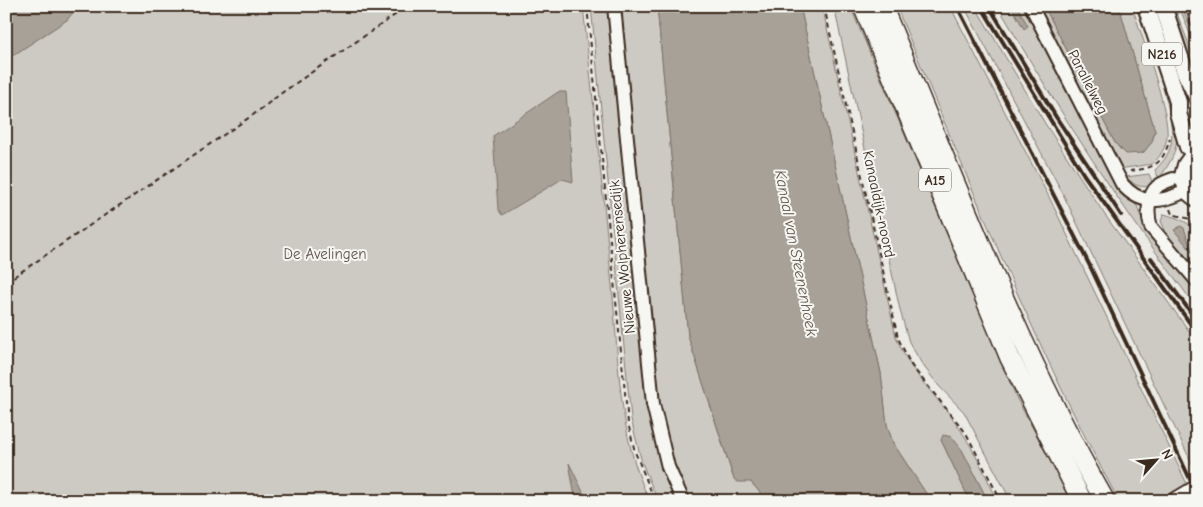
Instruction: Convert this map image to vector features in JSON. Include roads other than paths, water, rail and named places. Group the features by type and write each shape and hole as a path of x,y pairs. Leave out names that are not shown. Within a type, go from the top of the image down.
{"highway":[{"name":"A15","path":"863,6 1008,353 1082,501"},
{"name":"A15","path":"882,6 1027,350 1057,413 1105,501"}],"main road":[{"name":"N216","path":"1146,6 1178,102 1178,113 1193,145 1176,164 1184,191"},
{"name":"N216","path":"1163,6 1185,72 1197,97"},
{"path":"1184,191 1197,209"}],"street":[{"name":"Nieuwe Wolpherensedijk","path":"614,6 653,404 668,468 683,501"},
{"name":"Parallelweg","path":"1031,6 1116,173 1126,189 1132,194 1151,201"},
{"path":"1193,6 1197,21"},
{"path":"1184,191 1158,186 1148,212 1151,227 1197,281"},
{"path":"1172,501 1197,486"}],"water":[{"path":"6,6 72,6 75,10 67,20 6,60"},
{"name":"Kanaal van Steenenhoek","path":"657,6 800,6 881,373 887,425 893,443 931,501 767,501 751,482 738,482 734,479 688,336"},
{"path":"1011,6 1017,6 1028,26 1024,29"},
{"path":"1044,6 1119,6 1155,131 1152,142 1143,153 1126,154 1115,143"},
{"path":"558,92 566,92 573,182 562,179 502,215 498,209 493,136"},
{"path":"1181,226 1184,228 1192,252 1174,230"},
{"path":"943,435 952,437 962,450 988,501 970,501 941,440"},
{"path":"569,463 588,501 578,501 575,497"}],"railway":[{"path":"957,6 1091,268 1197,494"},
{"path":"981,6 1084,175 1197,333"},
{"path":"989,6 1056,117 1121,215"},
{"path":"1151,258 1197,321"}],"park label":[{"name":"De Avelingen","path":"325,254"}]}
